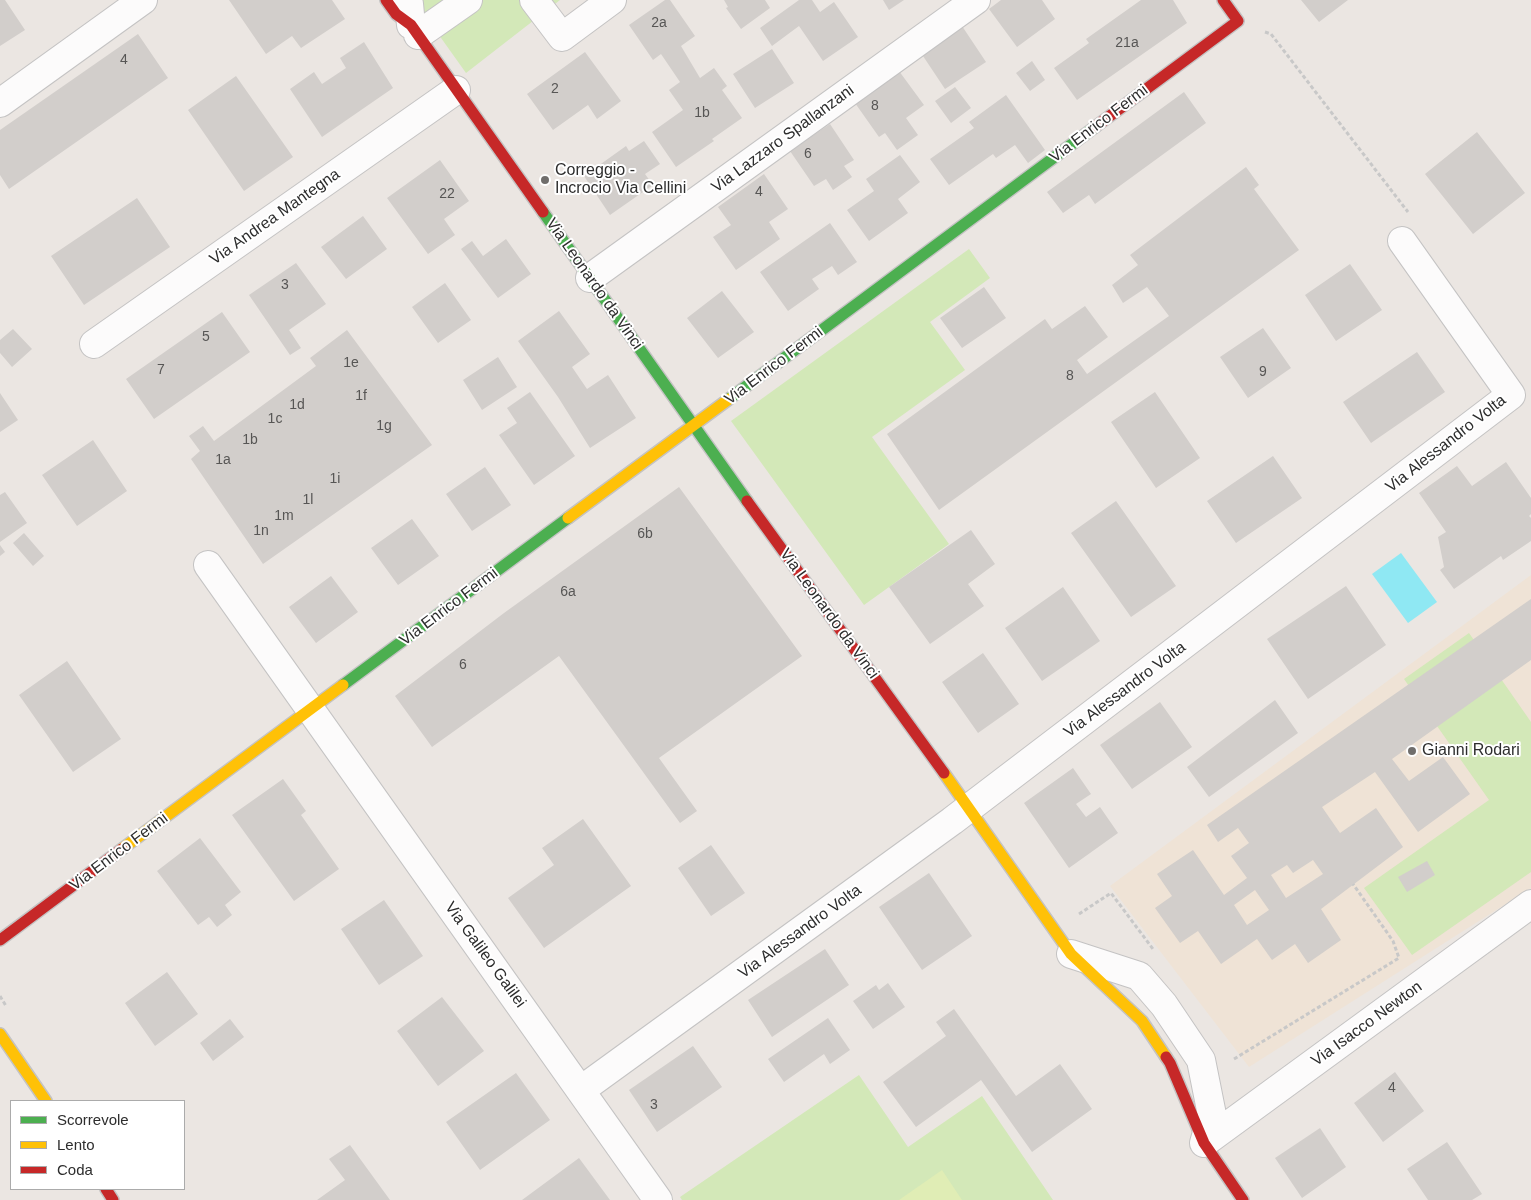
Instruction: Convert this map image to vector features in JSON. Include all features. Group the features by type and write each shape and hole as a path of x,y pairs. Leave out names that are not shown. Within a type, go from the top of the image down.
{"street":[{"path":"0,103 143,0"},
{"name":"Via Leonardo da Vinci","path":"386,0 396,14 412,20 456,90 693,426 969,808 1071,954"},
{"path":"412,20 468,0"},
{"path":"534,0 562,37 612,0"},
{"name":"Via Lazzaro Spallanzani","path":"590,278 976,0"},
{"path":"1222,0 1238,21"},
{"name":"Via Enrico Fermi","path":"0,940 1238,21"},
{"name":"Via Andrea Mantegna","path":"94,344 456,90"},
{"name":"Via Alessandro Volta","path":"581,1090 969,808 1511,396 1402,240"},
{"path":"208,565 310,711"},
{"name":"Via Galileo Galilei","path":"310,711 658,1200"},
{"name":"Via Isacco Newton","path":"1204,1143 1531,904"},
{"path":"1071,954 1139,976 1164,1005 1201,1060 1212,1115 1204,1143 1243,1200"},
{"path":"0,1034 45,1100"}],"path":[{"path":"1238,21 1271,34 1416,222 1402,240"},
{"path":"1234,1059 1399,958 1393,941 1353,884"}],"shaded area":[{"name":"Gianni Rodari","path":"1531,575 1531,888 1249,1067 1110,886"}],"green space":[{"path":"414,0 560,0 466,73"},
{"path":"969,249 990,278 930,322 965,370 872,437 949,544 864,605 731,421"},
{"path":"1469,633 1531,722 1531,872 1412,955 1364,888 1489,800 1404,679"},
{"path":"859,1075 908,1147 982,1096 1053,1200 682,1200 680,1197"},
{"path":"942,1170 962,1200 899,1200"}],"water":[{"path":"1401,553 1437,602 1408,623 1372,574"}],"building":[{"path":"0,0 5,0 25,30 0,46"},
{"path":"229,0 332,0 345,19 301,48 292,36 266,54"},
{"path":"665,0 670,0 695,36 681,46 700,78 714,68 727,86 722,90 742,118 712,139 714,141 676,167 652,132 683,110 669,90 680,82 661,54 653,60 629,25"},
{"path":"724,0 765,0 770,8 741,29 726,8 728,7"},
{"path":"799,0 812,0 820,12 834,2 858,37 823,61 799,26 772,46 760,28"},
{"path":"883,0 904,0 889,10"},
{"path":"1001,0 1042,0 1055,19 1017,47 989,9"},
{"path":"1141,0 1173,0 1187,23 1077,100 1054,68 1089,43 1086,39"},
{"path":"1301,0 1348,0 1319,22"},
{"path":"962,26 986,62 945,89 921,53"},
{"path":"138,34 168,78 9,189 0,175 0,130"},
{"path":"364,42 393,88 322,137 290,89 314,72 322,84 346,68 340,58"},
{"path":"772,49 794,83 755,108 733,74"},
{"path":"585,52 621,101 597,119 588,105 553,130 527,94"},
{"path":"1032,61 1045,80 1030,91 1016,73"},
{"path":"899,71 924,105 906,118 918,135 897,150 885,133 879,137 855,103"},
{"path":"236,76 293,157 244,191 188,110"},
{"path":"955,87 971,108 951,123 935,101"},
{"path":"1184,92 1206,123 1095,204 1089,195 1063,213 1047,192"},
{"path":"1006,95 1045,150 1028,163 1015,145 996,158 993,154 949,185 930,159 974,128 969,122"},
{"path":"830,124 854,160 844,166 852,177 833,190 826,179 814,186 790,151"},
{"path":"1477,132 1525,193 1473,234 1425,174"},
{"path":"644,141 660,164 645,174 653,185 610,215 584,176 626,146 629,151"},
{"path":"900,155 920,182 898,199 908,213 869,241 847,210 874,191 866,179"},
{"path":"440,160 469,201 444,219 455,235 428,254 387,198"},
{"path":"1246,167 1259,185 1254,189 1299,250 939,510 887,434 1045,319 1052,329 1085,306 1108,337 1077,360 1087,374 1169,316 1147,287 1123,303 1112,285 1138,265 1130,255"},
{"path":"764,174 788,209 769,222 780,239 736,270 713,237 731,225 718,207"},
{"path":"137,198 170,247 84,305 51,256"},
{"path":"363,216 387,249 346,279 321,247"},
{"path":"830,223 857,262 838,275 832,266 812,279 819,289 788,311 760,272"},
{"path":"506,239 531,274 498,298 461,249 472,241 483,256"},
{"path":"296,263 326,304 289,330 301,348 290,355 249,295"},
{"path":"1350,264 1382,310 1336,341 1305,295"},
{"path":"445,283 471,320 438,343 412,307"},
{"path":"984,287 1006,318 962,348 940,318"},
{"path":"722,291 754,332 718,358 687,318"},
{"path":"559,311 590,354 572,367 587,389 608,375 636,418 590,448 558,397 518,341"},
{"path":"222,312 250,352 154,419 126,379"},
{"path":"1263,328 1291,368 1248,398 1220,357"},
{"path":"13,329 32,349 12,367 0,353 0,340"},
{"path":"347,330 432,445 263,564 191,459 200,451 189,436 203,426 214,441 316,366 310,358"},
{"path":"1417,352 1445,392 1371,443 1343,402"},
{"path":"498,357 517,387 482,410 463,380"},
{"path":"530,392 575,456 534,485 499,435 517,423 507,408"},
{"path":"1155,392 1200,458 1156,488 1111,422"},
{"path":"0,393 18,420 0,432"},
{"path":"93,440 127,491 77,526 42,475"},
{"path":"1273,456 1302,498 1236,543 1207,501"},
{"path":"1506,462 1531,498 1531,514 1529,516 1531,518 1531,541 1503,560 1501,556 1454,589 1440,570 1444,567 1438,537 1446,532 1419,493 1457,466 1472,486"},
{"path":"485,467 511,505 472,531 446,494"},
{"path":"679,487 802,656 659,758 697,811 680,823 559,656 432,747 395,696 504,613"},
{"path":"5,492 27,523 0,542 0,495"},
{"path":"1116,501 1176,586 1131,617 1071,533"},
{"path":"412,519 439,556 398,585 371,548"},
{"path":"971,530 995,564 968,584 984,606 930,644 889,587"},
{"path":"24,533 44,556 33,566 13,543"},
{"path":"0,545 5,552 0,556"},
{"path":"331,576 358,612 316,643 289,607"},
{"path":"1346,586 1386,645 1308,699 1267,639"},
{"path":"1063,587 1100,641 1042,681 1005,628"},
{"path":"1531,599 1531,660 1392,759 1409,781 1443,757 1470,794 1418,832 1375,772 1322,807 1340,833 1376,808 1403,847 1321,909 1341,940 1308,963 1295,944 1272,960 1257,939 1221,964 1198,931 1180,943 1155,908 1172,896 1157,874 1193,850 1224,895 1247,878 1231,856 1249,843 1238,828 1218,842 1207,825","holes":["1313,860 1323,874 1286,898 1271,875 1287,865 1293,873","1255,890 1269,910 1247,925 1234,905"]},
{"path":"983,653 1019,704 978,733 942,682"},
{"path":"67,661 121,739 73,772 19,695"},
{"path":"1275,700 1298,733 1209,797 1187,767"},
{"path":"1160,702 1192,747 1132,789 1100,745"},
{"path":"1073,768 1091,794 1076,804 1086,817 1100,807 1118,833 1069,868 1024,803"},
{"path":"283,779 306,811 301,815 339,869 294,901 232,815"},
{"path":"583,819 631,886 544,948 508,898 554,865 542,848"},
{"path":"200,838 241,892 225,905 232,915 217,927 209,917 198,925 157,871"},
{"path":"711,845 745,893 711,916 678,868"},
{"path":"1427,861 1435,875 1407,892 1398,877"},
{"path":"929,873 972,936 922,970 879,907"},
{"path":"384,900 423,956 379,985 341,929"},
{"path":"825,949 849,985 772,1037 748,1000"},
{"path":"167,972 198,1014 155,1046 125,1003"},
{"path":"888,983 905,1007 873,1029 853,1001 876,985 879,990"},
{"path":"442,997 484,1051 438,1086 397,1031"},
{"path":"954,1009 1016,1096 1060,1064 1092,1109 1032,1152 981,1080 916,1127 883,1082 946,1036 936,1022"},
{"path":"828,1018 850,1050 830,1064 824,1054 784,1082 768,1059"},
{"path":"230,1019 244,1037 213,1061 200,1043"},
{"path":"693,1046 722,1087 657,1132 629,1090"},
{"path":"1395,1072 1424,1111 1383,1142 1354,1103"},
{"path":"516,1073 550,1120 480,1170 446,1122"},
{"path":"1320,1128 1346,1167 1302,1198 1275,1158"},
{"path":"1447,1142 1482,1194 1472,1200 1428,1200 1407,1169"},
{"path":"350,1145 390,1200 317,1200 345,1180 329,1159"},
{"path":"579,1158 610,1200 522,1200"}],"traffic: fast":[{"path":"729,399 1095,127"},
{"path":"543,212 747,501"},
{"path":"343,685 568,518"}],"traffic: slow":[{"path":"568,518 729,399"},
{"path":"122,849 343,685"},
{"path":"944,773 1071,954 1142,1021 1166,1057"},
{"path":"0,1034 45,1100"}],"traffic: jam":[{"path":"386,0 396,14 411,25 543,212"},
{"path":"1095,127 1238,21 1223,0"},
{"path":"747,501 944,773"},
{"path":"0,940 122,849"},
{"path":"1166,1057 1204,1143 1243,1200"},
{"path":"107,1190 113,1200"}],"place":[{"name":"Correggio - Incrocio Via Cellini","path":"545,180"},
{"name":"Gianni Rodari","path":"1412,751"}]}
